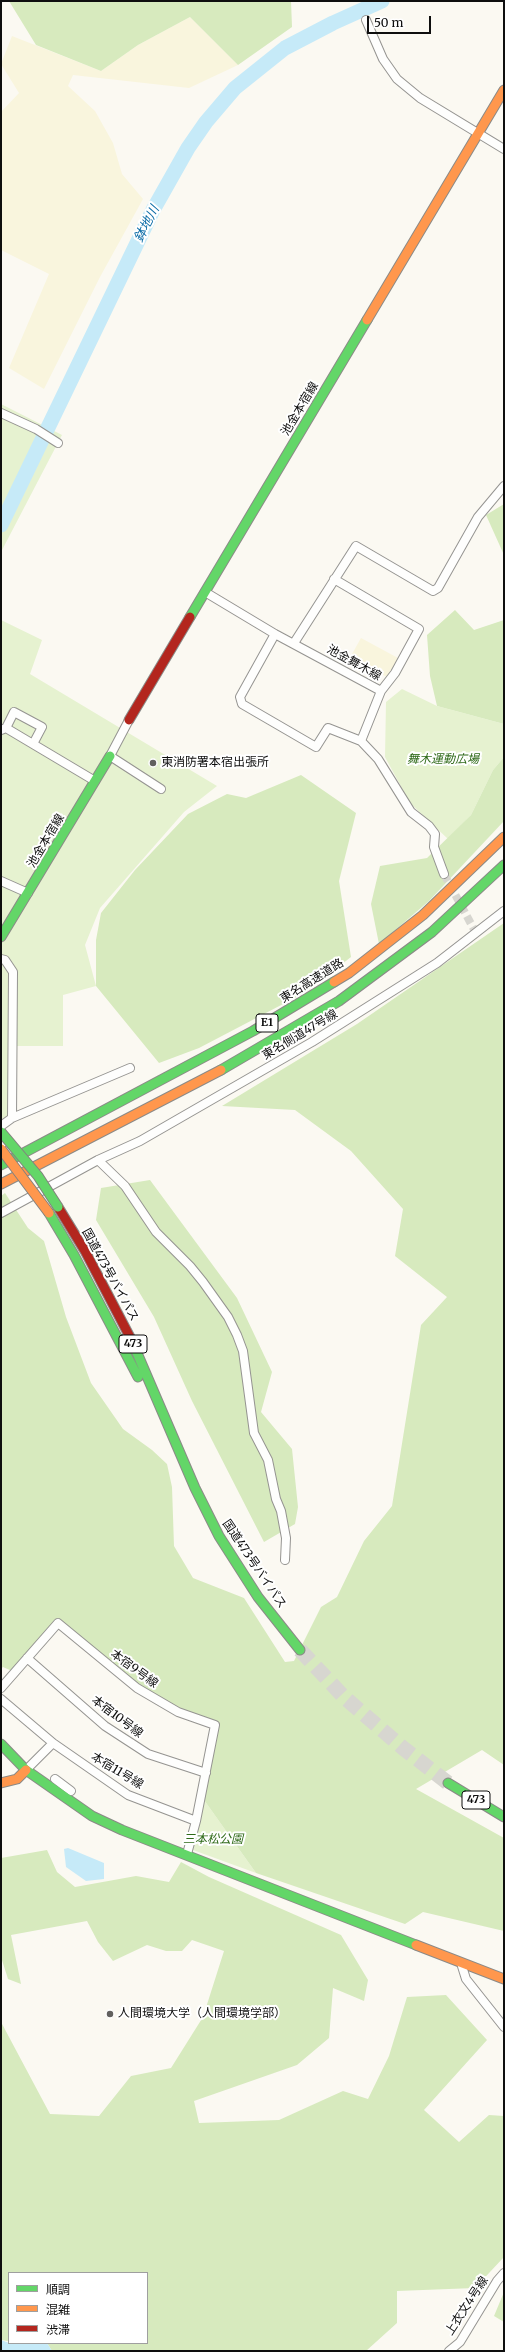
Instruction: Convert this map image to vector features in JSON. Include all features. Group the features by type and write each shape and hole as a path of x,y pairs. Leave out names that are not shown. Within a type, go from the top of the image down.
{"main road":[{"name":"池金本宿線","path":"129,720 504,90"},
{"name":"池金本宿線","path":"1,937 110,756"},
{"name":"東名高速道路","path":"1,1165 253,1031 349,972 422,915 504,837"},
{"name":"E1","path":"1,1184 209,1077 339,1001 432,932 504,865"},
{"name":"国道473号バイパス","path":"1,1132 38,1176 85,1251 136,1348 195,1488"},
{"name":"国道473号バイパス","path":"1,1149 27,1181 49,1213 74,1255 130,1361 168,1441 195,1488 219,1536 258,1597 300,1650"},
{"path":"1,1744 26,1770 59,1795 92,1816 122,1830 187,1854 504,1979"},
{"path":"1,1783 17,1780 26,1770"},
{"name":"473","path":"448,1783 504,1816"}],"street":[{"path":"366,20 383,59 397,79 420,98 504,149"},
{"path":"1,413 34,428 58,443"},
{"path":"294,643 356,546 433,591 438,588 478,517 504,486"},
{"name":"池金舞木線","path":"275,634 381,691 395,673 419,629 334,579"},
{"path":"205,592 275,634 240,697 242,704 316,747 328,728 361,741 378,759 411,812 429,826 435,834 434,847 444,874"},
{"path":"361,741 381,691"},
{"path":"33,744 42,728 14,712 4,729 95,780"},
{"path":"129,720 110,756 161,789"},
{"path":"1,881 28,894"},
{"name":"東名側道47号線","path":"1,1213 98,1160 140,1141 223,1095 345,1022 437,963 504,911"},
{"path":"1,960 5,960 13,972 12,1118"},
{"path":"1,1126 12,1118 130,1068"},
{"path":"98,1160 125,1186 156,1232 190,1266 203,1282 228,1317 237,1334 245,1364 247,1394 254,1433 268,1460 276,1499 282,1511 286,1538 285,1560"},
{"name":"本宿9号線","path":"1,1688 58,1623 137,1688 178,1712 215,1726 196,1821"},
{"name":"本宿10号線","path":"27,1658 111,1730 148,1754 206,1773"},
{"path":"1,1699 53,1743 26,1770"},
{"name":"本宿11号線","path":"53,1743 128,1795 196,1821"},
{"path":"55,1779 71,1791"},
{"path":"187,1854 196,1821"},
{"path":"461,1963 466,1979 488,2010 504,2027"},
{"name":"上衣文4号線","path":"449,2351 460,2342 496,2281 504,2273"}],"shaded area":[{"path":"190,17 238,65 189,88 73,75 68,86 95,111 113,143 122,174 143,199 100,277 44,389 9,368 49,274 1,250 1,112 19,93 1,64 12,36 101,71 138,45"},
{"path":"361,638 398,658 387,677 367,667 362,673 347,663"}],"green space":[{"path":"9,1 291,1 292,27 238,65 190,17 138,45 101,71 36,45"},
{"path":"1,404 62,435 1,552"},
{"path":"504,504 504,555 486,515"},
{"path":"455,610 474,630 504,620 504,724 437,706 430,676 427,635"},
{"path":"1,620 42,640 30,674 217,786 184,812 100,908 85,945 96,986 63,995 63,1046 15,1046 16,1111 1,1127"},
{"name":"舞木運動広場","path":"402,689 437,706 504,724 504,757 493,770 471,815 448,839 410,803 385,757 386,702"},
{"path":"504,757 504,821 429,901 379,944 371,904 380,866 427,858 471,815 493,770"},
{"path":"301,775 356,813 339,881 351,957 306,992 199,1048 159,1063 96,986 96,940 101,913 135,870 188,814 227,794 246,798"},
{"path":"504,923 504,1765 482,1750 416,1789 504,1838 504,1931 423,1912 405,1924 256,1873 204,1800 217,1724 180,1710 139,1685 59,1620 12,1671 3,1667 1,1669 1,1196 5,1193 28,1228 44,1241 66,1317 91,1383 123,1429 152,1450 167,1464 172,1487 174,1546 193,1578 244,1598 285,1662 294,1661 321,1607 337,1597 364,1541 392,1506 421,1325 447,1297 395,1256 403,1209 351,1151 295,1110 222,1106 357,1024"},
{"path":"150,1180 237,1298 272,1372 261,1412 292,1449 298,1507 295,1524 264,1542 192,1401 154,1317 96,1220 101,1188"},
{"name":"三本松公園","path":"204,1800 256,1873 193,1850"},
{"path":"47,1850 57,1872 75,1887 136,1876 169,1882 181,1862 209,1877 341,1935 368,1980 364,2001 333,1988 329,2038 297,2065 194,2101 199,2123 279,2120 343,2091 368,2099 389,2056 407,1997 446,1995 487,2040 424,2110 459,2142 489,2115 504,2116 504,2257 475,2288 397,2291 397,2323 366,2351 52,2351 48,2344 148,2344 148,2272 8,2272 8,2341 1,2340 1,2022 50,2114 99,2116 131,2076 171,2068 203,2017 224,1951 192,1940 182,1951 166,1951 147,1945 113,1961 98,1942 87,1921 11,1935 21,1984 8,1979 1,1957 1,1858"},
{"path":"504,2292 504,2322 494,2316"}],"water":[{"path":"68,1848 104,1863 104,1879 86,1881 66,1867 64,1849"},
{"path":"1,2340 8,2344 48,2344 52,2351 1,2351"}],"waterway":[{"name":"鉢地川","path":"1,525 153,210 188,148 206,122 235,88 285,48 333,23 382,1"}],"tunnel":[{"path":"444,874 476,933"},
{"path":"300,1650 344,1697 403,1748 448,1783"}],"traffic: fast":[{"path":"190,617 367,320"},
{"path":"1,937 110,756"},
{"path":"221,1070 339,1001 432,932 504,865"},
{"path":"1,1165 253,1031 334,982"},
{"path":"1,1132 38,1176 58,1207"},
{"path":"49,1213 74,1255 138,1377"},
{"path":"131,1339 195,1488 219,1536 258,1597 300,1650"},
{"path":"1,1744 26,1770 92,1816 122,1830 416,1945"},
{"path":"448,1783 504,1817"}],"traffic: slow":[{"path":"367,320 504,90"},
{"path":"334,982 349,973 423,915 504,837"},
{"path":"1,1184 221,1070"},
{"path":"1,1149 49,1213"},
{"path":"1,1783 17,1779 26,1770"},
{"path":"416,1945 504,1979"}],"traffic: jam":[{"path":"129,720 190,617"},
{"path":"58,1207 85,1251 131,1339"}],"place":[{"name":"東消防署本宿出張所","path":"153,763"},
{"name":"人間環境大学（人間環境学部）","path":"110,2014"}]}
